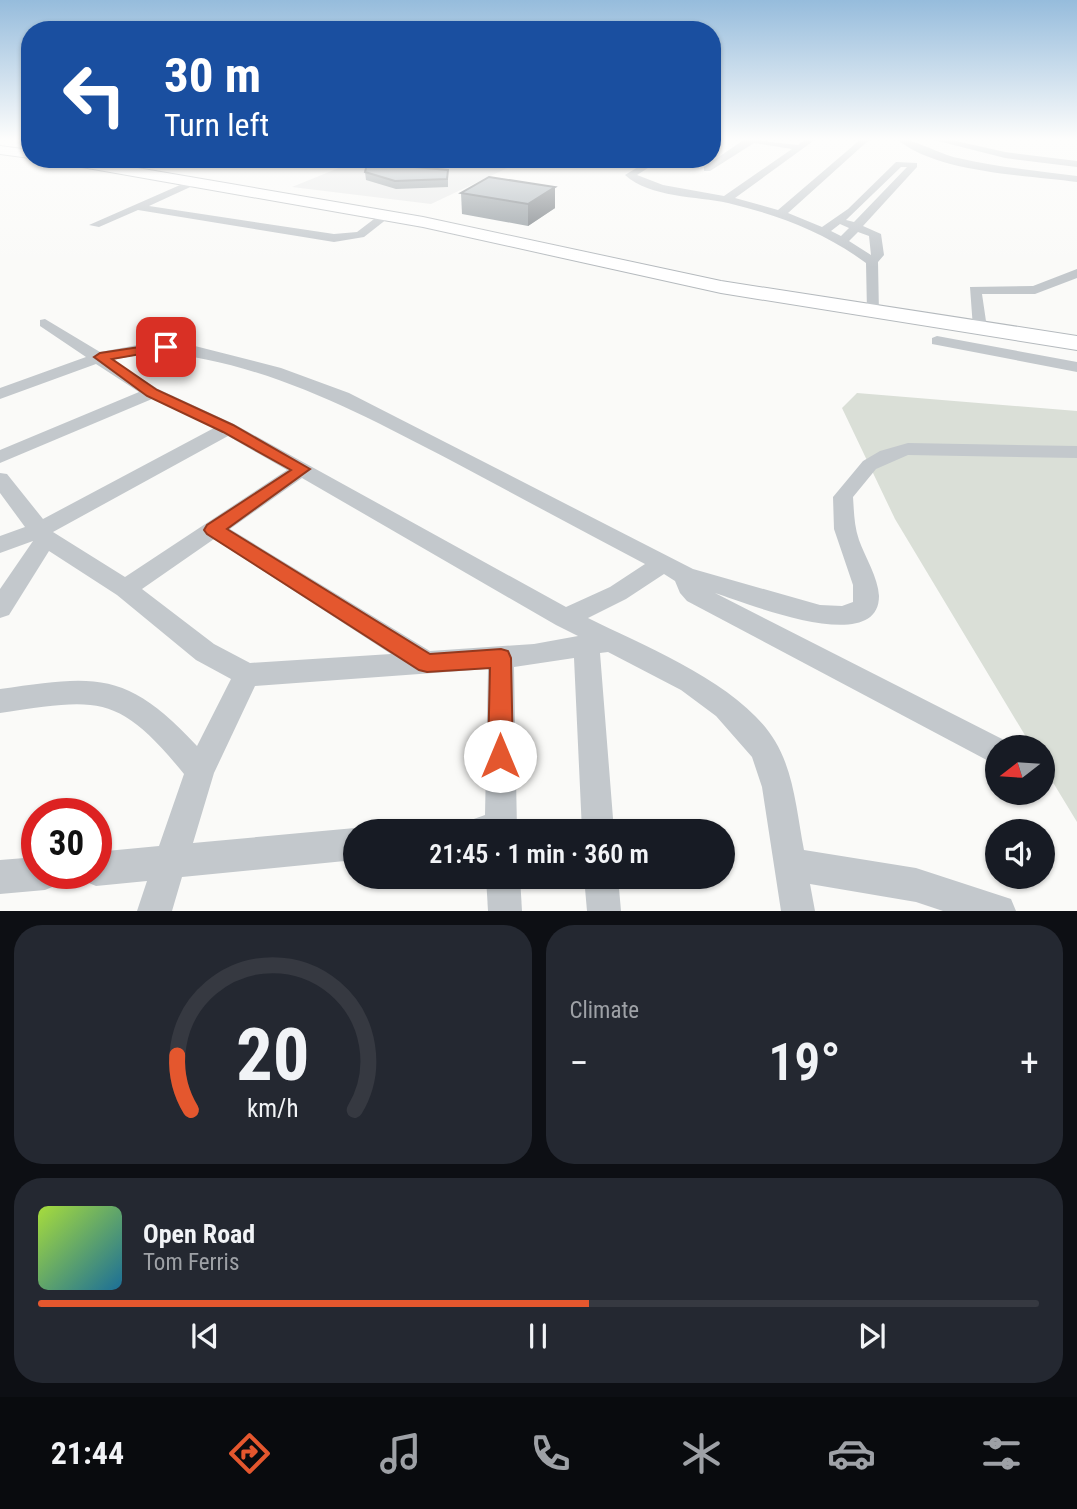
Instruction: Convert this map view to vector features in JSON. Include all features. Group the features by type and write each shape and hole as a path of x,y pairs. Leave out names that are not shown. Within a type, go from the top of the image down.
{"main road":[{"path":"199,182 386,215 685,281 1077,343"}],"street":[{"path":"95,225 195,182"},
{"path":"643,182 782,212 839,221 874,234 878,255 872,262 874,311"},
{"path":"727,200 753,182"},
{"path":"782,212 817,182"},
{"path":"823,231 839,221 880,182"},
{"path":"843,241 898,182"},
{"path":"137,206 334,238 360,234 386,215"},
{"path":"782,212 843,241 872,262"},
{"path":"980,328 975,290 1035,290 1077,273"},
{"path":"45,323 152,393 228,428 565,618 598,643 691,682 726,707 764,749 778,787 798,911"},
{"path":"937,341 1077,367"},
{"path":"0,394 100,357 166,347 275,371 343,397 675,570 820,615 841,618 857,615 865,607 868,595 847,538 843,497 867,464 884,454 908,449 1077,452"},
{"path":"0,457 152,393"},
{"path":"0,545 43,533 228,428"},
{"path":"125,589 302,469"},
{"path":"0,479 43,533 125,589 205,652 247,675 501,658 552,653 598,643"},
{"path":"214,530 427,663"},
{"path":"0,608 43,533"},
{"path":"565,618 675,570"},
{"path":"675,570 695,594 985,745"},
{"path":"598,643 598,819"},
{"path":"494,819 501,658"},
{"path":"154,911 200,771 247,675"},
{"path":"0,701 77,691 99,692 116,698 168,733 200,771"},
{"path":"112,868 343,845"},
{"path":"791,864 916,886 999,911"},
{"path":"0,877 21,875"},
{"path":"504,889 505,911"},
{"path":"602,889 604,911"}],"shaded area":[{"path":"306,182 479,182 431,204 292,187"},
{"path":"857,393 1077,411 1077,822 1055,786 1055,735 1025,735 895,519 842,408"}],"building":[{"path":"481,182 519,182 555,187 528,204 461,193"}],"route":[{"path":"166,347 155,346 100,357 152,393 228,428 302,469 214,530 427,663 501,658 500,756"}]}
